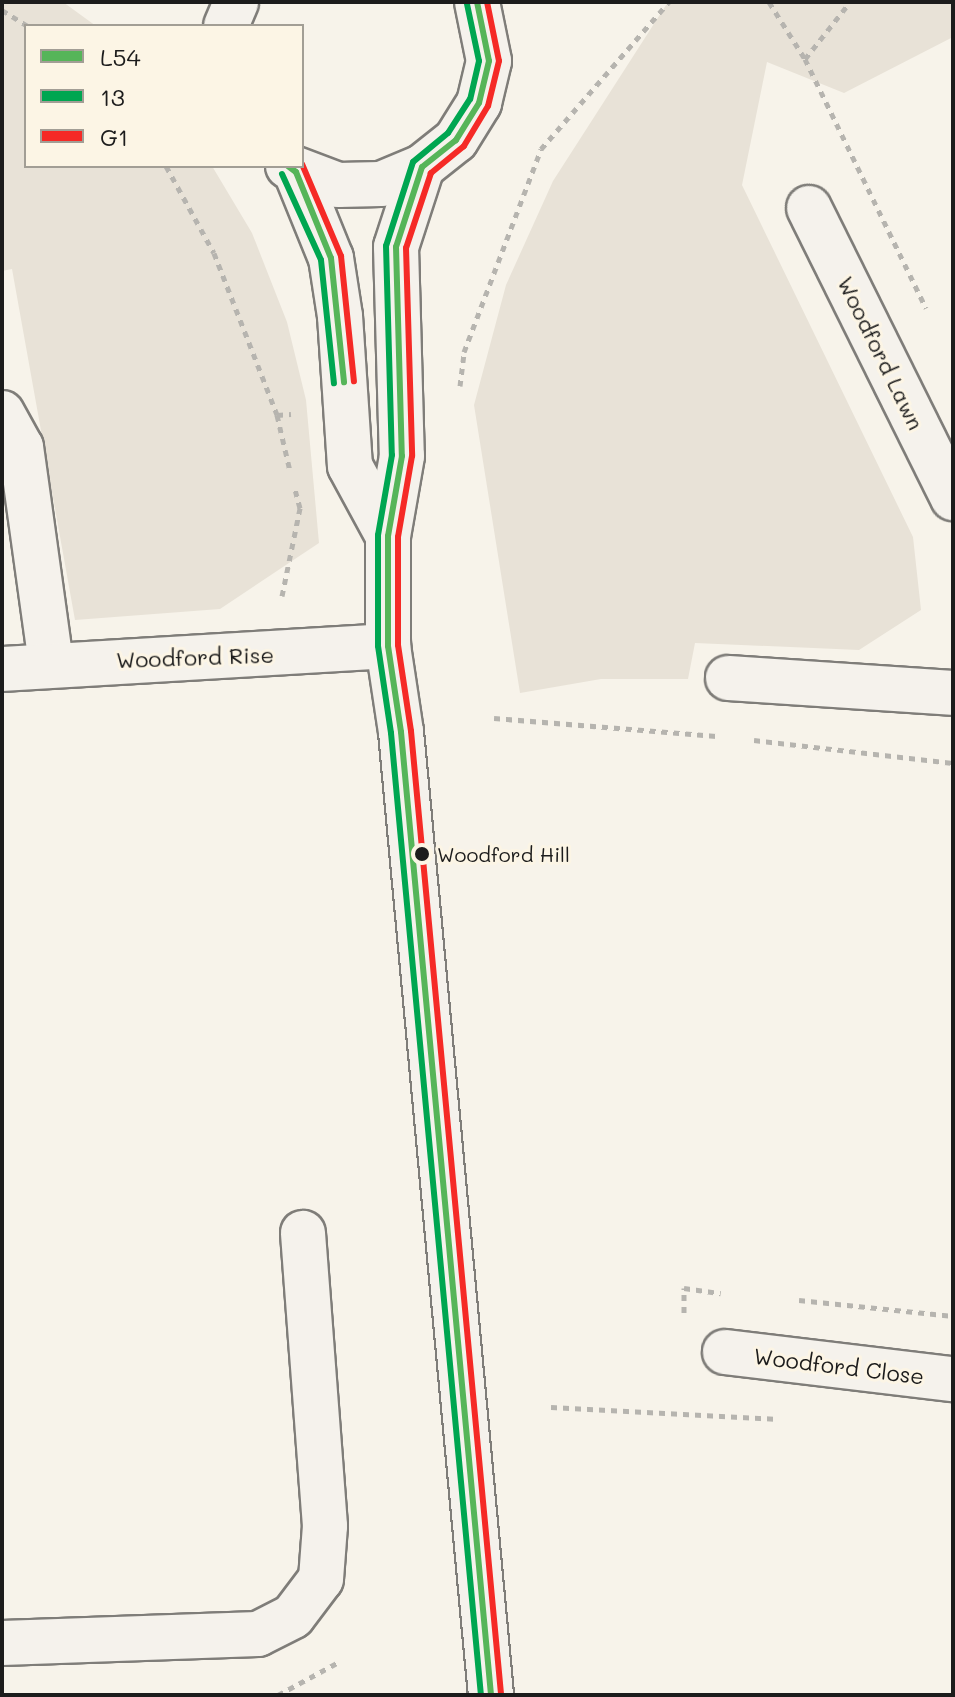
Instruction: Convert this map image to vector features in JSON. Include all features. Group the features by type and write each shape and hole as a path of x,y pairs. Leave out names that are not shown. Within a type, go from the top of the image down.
{"street":[{"path":"227,24 236,2"},
{"path":"292,169 338,185 381,184 422,167 456,140 479,103 489,61 477,2"},
{"path":"422,167 396,247 402,456 388,536 388,646 401,732 491,1695"},
{"path":"292,169 331,258 340,316 350,466 388,536"},
{"name":"Woodford Lawn","path":"809,208 953,498"},
{"path":"2,413 21,447 51,663"},
{"name":"Woodford Rise","path":"2,669 51,663 388,646"},
{"path":"728,678 953,693"},
{"path":"2,1643 258,1634 293,1616 321,1579 325,1526 303,1233"},
{"name":"Woodford Close","path":"725,1352 953,1379"}],"path":[{"path":"459,401 464,352 541,149 669,2"},
{"path":"769,2 805,59 933,321"},
{"path":"805,59 850,2"},
{"path":"2,10 25,24"},
{"path":"167,168 214,253 277,415 300,508 281,601"},
{"path":"551,1407 783,1420"},
{"path":"278,1695 337,1663"}],"shaded area":[{"path":"2,2 63,2 93,24 24,24 24,168 213,168 252,233 287,322 306,400 319,543 220,609 75,620 12,269 2,271"},
{"path":"668,2 953,2 953,37 844,93 767,62 742,185 913,537 921,610 859,650 695,643 688,679 601,679 520,693 474,405 506,285 553,181"}],"transit line":[{"name":"L54","path":"477,2 489,61 479,103 456,140 422,167 396,247 402,456 388,536 388,646 401,732 491,1695"},
{"name":"G1","path":"487,2 499,61 488,106 464,146 431,173 406,248 412,456 398,537 398,645 411,731 501,1694"},
{"name":"13","path":"467,4 479,61 470,99 448,133 413,162 386,246 392,455 378,535 378,646 391,733 481,1695"},
{"name":"L54","path":"291,168 296,172 331,258 344,382"},
{"name":"G1","path":"304,168 341,256 354,381"},
{"name":"13","path":"282,174 321,260 334,383"}],"place":[{"name":"Woodford Hill","path":"422,854"}]}
